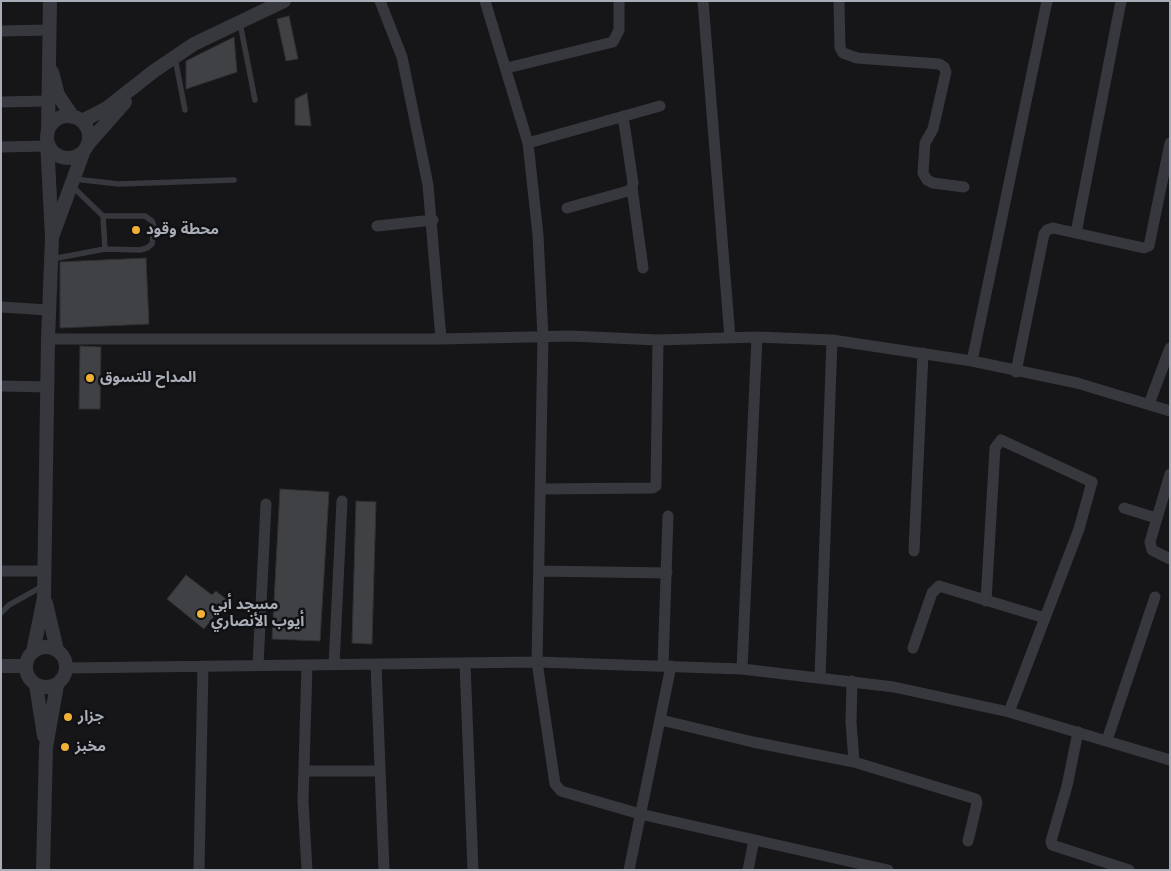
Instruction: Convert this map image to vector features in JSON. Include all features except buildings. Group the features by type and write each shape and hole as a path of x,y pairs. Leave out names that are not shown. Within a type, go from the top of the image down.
{"street":[{"path":"33,652 45,592 48,310 52,238 47,139 50,1"},
{"path":"47,139 58,119 77,119 100,113 138,86 174,56 240,21 284,1"},
{"path":"380,1 402,57 433,220 442,339"},
{"path":"485,1 507,68 528,143 538,236 543,337 538,662 555,784 561,791 640,814 754,840 842,865 888,870"},
{"path":"507,68 613,42 619,30 620,1"},
{"path":"703,1 730,338"},
{"path":"840,1 840,48 843,53 857,58 939,64 944,67 946,72 933,129 925,143 923,173 927,180 933,183 964,187"},
{"path":"972,361 1047,1"},
{"path":"1076,233 1121,1"},
{"path":"1,32 49,30"},
{"path":"49,54 58,95 89,134 86,148 71,182 60,221 52,238"},
{"path":"47,139 54,153 62,158 71,159 86,148 138,86"},
{"path":"1,102 47,101"},
{"path":"528,143 660,106"},
{"path":"623,116 643,268"},
{"path":"1,147 47,139"},
{"path":"1016,372 1044,234 1047,230 1053,228 1144,248 1151,243 1170,143"},
{"path":"567,208 628,191 632,188"},
{"path":"1158,208 1170,211"},
{"path":"377,226 433,220"},
{"path":"1,307 48,310"},
{"path":"48,339 442,339 571,336 658,340 757,337 832,340 972,361 1016,372 1077,383 1170,411"},
{"path":"742,669 757,337"},
{"path":"541,489 653,488 656,486 658,340"},
{"path":"820,677 832,340"},
{"path":"1149,404 1170,348"},
{"path":"914,551 923,353"},
{"path":"1,386 48,388"},
{"path":"986,600 994,448 1000,440 1092,482 1079,529 1009,712"},
{"path":"1170,474 1150,542 1152,550 1170,558"},
{"path":"334,665 342,502"},
{"path":"258,665 266,504"},
{"path":"1124,508 1156,518"},
{"path":"629,870 661,720 667,666 668,516"},
{"path":"1,571 45,572"},
{"path":"540,571 667,573"},
{"path":"913,648 935,588 939,586 1045,618"},
{"path":"45,592 57,650"},
{"path":"1107,740 1155,597"},
{"path":"45,647 57,650 63,655 67,668 62,680 57,685 44,688 36,685 30,680 26,666 27,659 33,652 45,647"},
{"path":"67,668 538,662 742,669 894,687 1009,712 1170,760"},
{"path":"465,663 473,870"},
{"path":"376,664 384,870"},
{"path":"306,870 303,801 308,665"},
{"path":"1,666 26,666"},
{"path":"199,870 203,666"},
{"path":"852,681 851,722 854,762"},
{"path":"36,685 46,747"},
{"path":"43,870 46,747 57,685"},
{"path":"661,720 854,762 976,799 968,841"},
{"path":"1078,732 1067,786 1051,841 1052,845 1130,870"},
{"path":"304,772 380,771"},
{"path":"748,870 754,840"}],"lane":[{"path":"240,21 255,100"},
{"path":"174,56 185,110"},
{"path":"71,182 119,184 234,180"},
{"path":"71,182 103,216 105,249"},
{"path":"50,260 105,249 140,250 152,244 154,226 152,221 146,216 103,216"},
{"path":"1,613 9,605 45,592"}],"place":[{"name":"محطة وقود","path":"136,230"},
{"name":"المداح للتسوق","path":"90,378"},
{"name":"مسجد أبي أيوب الأنصاري","path":"201,614"},
{"name":"جزار","path":"68,717"},
{"name":"مخبز","path":"65,747"}]}
